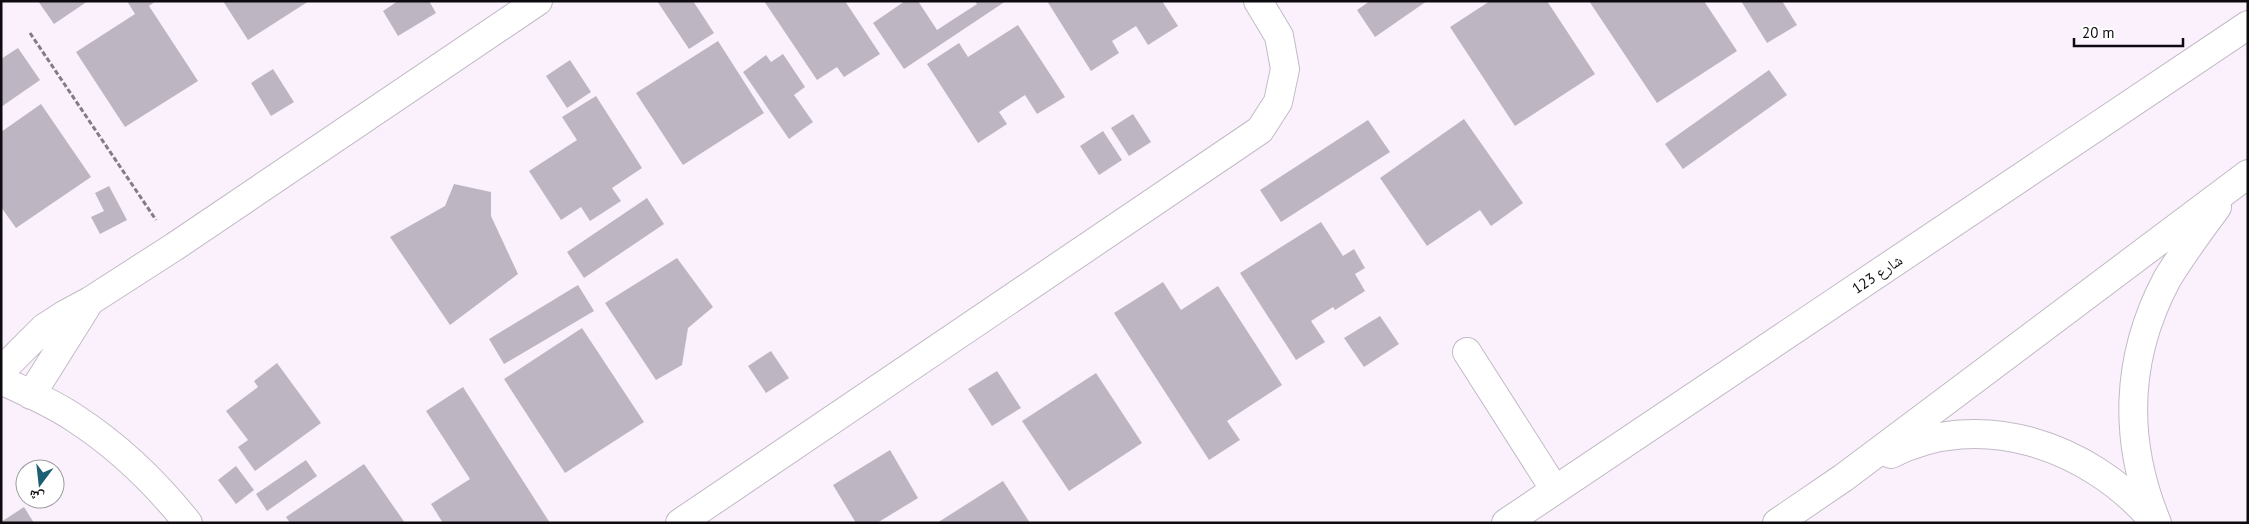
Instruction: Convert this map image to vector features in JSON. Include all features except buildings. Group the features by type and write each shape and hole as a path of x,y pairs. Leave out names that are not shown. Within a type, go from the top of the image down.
{"street":[{"path":"1,371 44,328 174,247 538,1"},
{"path":"680,523 1260,130 1278,102 1285,69 1279,36 1258,1"},
{"name":"شارع 123","path":"1506,523 2248,25"},
{"path":"1777,523 1842,478 2242,178"},
{"path":"2156,523 2145,493 2136,457 2132,421 2134,384 2140,348 2151,313 2168,279 2187,248 2242,178"},
{"path":"31,395 90,301"},
{"path":"1467,352 1555,490"},
{"path":"1,380 75,418 124,455 167,497 188,523"},
{"path":"1842,478 1913,442 1951,435 1991,434 2030,441 2068,454 2102,473 2118,485 2156,523"}],"path":[{"path":"30,33 174,247"}]}
